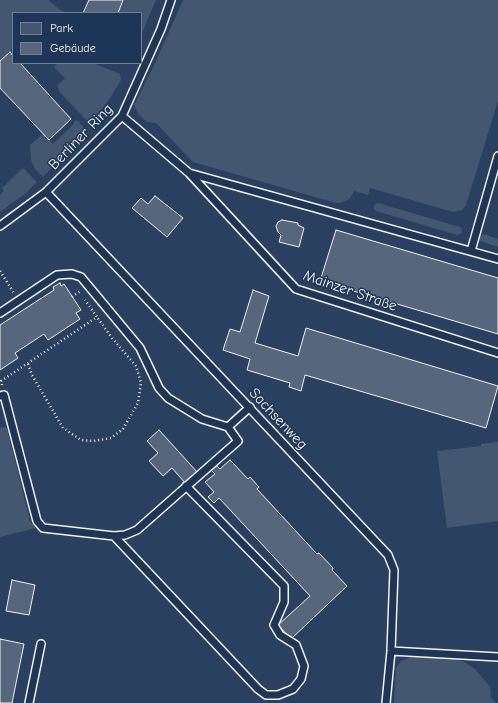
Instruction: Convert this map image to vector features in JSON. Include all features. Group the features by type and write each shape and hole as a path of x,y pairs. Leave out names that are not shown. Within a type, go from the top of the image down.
{"lane":[{"name":"Berliner Ring","path":"0,226 46,192 122,116 161,29 171,0"},
{"name":"Mainzer Straße","path":"122,116 189,174 296,289 498,353"},
{"path":"472,251 498,156"},
{"name":"Mainzer Straße","path":"189,174 498,259"},
{"name":"Sachsenweg","path":"46,192 388,555 394,570 391,651 386,703"},
{"path":"0,313 57,275 72,274 81,277 140,348 159,388 168,398 202,419 228,427 238,441 137,530 125,535 114,536 43,528 37,521 2,395"},
{"path":"228,427 250,408"},
{"path":"114,536 258,689 266,695 278,695 293,689 301,679 304,666 296,645 280,635 274,625 284,602 284,586 186,486"},
{"path":"29,703 41,644"},
{"path":"391,651 498,656"},
{"path":"270,703 271,695"}],"path":[{"path":"0,271 19,300"},
{"path":"28,364 32,375 63,428 81,440 111,438 123,429 138,403 141,383 136,366 112,338 79,291"},
{"path":"2,395 1,381 97,317"}],"green space":[{"path":"0,0 48,0 64,12 12,12 12,50 0,61"},
{"path":"123,0 156,0 142,33 142,12 118,12"},
{"path":"183,0 498,0 498,101 466,205 462,210 453,212 370,188 368,195 354,191 349,199 341,203 336,203 193,162 156,123 147,122 138,114 134,105 151,72"},
{"path":"57,64 95,64 120,74 121,80 110,98 93,121 90,122 87,121 59,91 58,85 65,78 54,67"},
{"path":"75,120 78,121 85,131 79,140 43,177 35,169 31,160 30,145 43,134 53,144 73,125"},
{"path":"23,168 37,182 26,193 0,212 0,195 4,191 2,188"},
{"path":"378,203 460,227 462,233 457,235 376,211 374,209 374,205"},
{"path":"484,234 498,239 498,247 480,241 479,237"},
{"path":"5,427 7,429 30,521 36,528 0,537 0,428"},
{"path":"498,442 498,521 447,528 437,451 481,446 481,444"},
{"path":"410,655 455,658 466,663 475,669 490,687 490,696 496,703 394,703 396,668 401,661 409,658"}],"building":[{"path":"89,0 123,0 118,12 83,12"},
{"path":"10,52 12,55 12,64 21,64 71,119 49,140 0,88 0,61"},
{"path":"155,196 183,218 167,237 132,208 141,198 148,204"},
{"path":"282,220 298,223 298,225 304,228 299,247 279,242 281,235 276,226 278,222"},
{"path":"336,230 498,278 498,334 320,281"},
{"path":"60,283 61,286 64,284 81,310 76,313 80,319 48,340 44,334 15,353 18,358 0,370 0,325 54,290 53,287"},
{"path":"253,290 269,296 255,343 298,356 306,328 498,386 486,428 305,375 301,391 289,387 290,383 247,370 250,359 223,350 230,329 240,332"},
{"path":"159,430 198,473 186,484 172,468 163,476 149,461 158,453 147,441"},
{"path":"230,460 248,479 250,477 259,487 257,489 317,554 319,553 333,568 332,570 347,586 291,639 278,625 310,596 219,498 214,503 208,497 214,492 205,482 215,474 211,470 216,465 220,469"},
{"path":"12,580 35,585 29,615 6,611"},
{"path":"0,639 24,644 12,703 0,703"}]}
